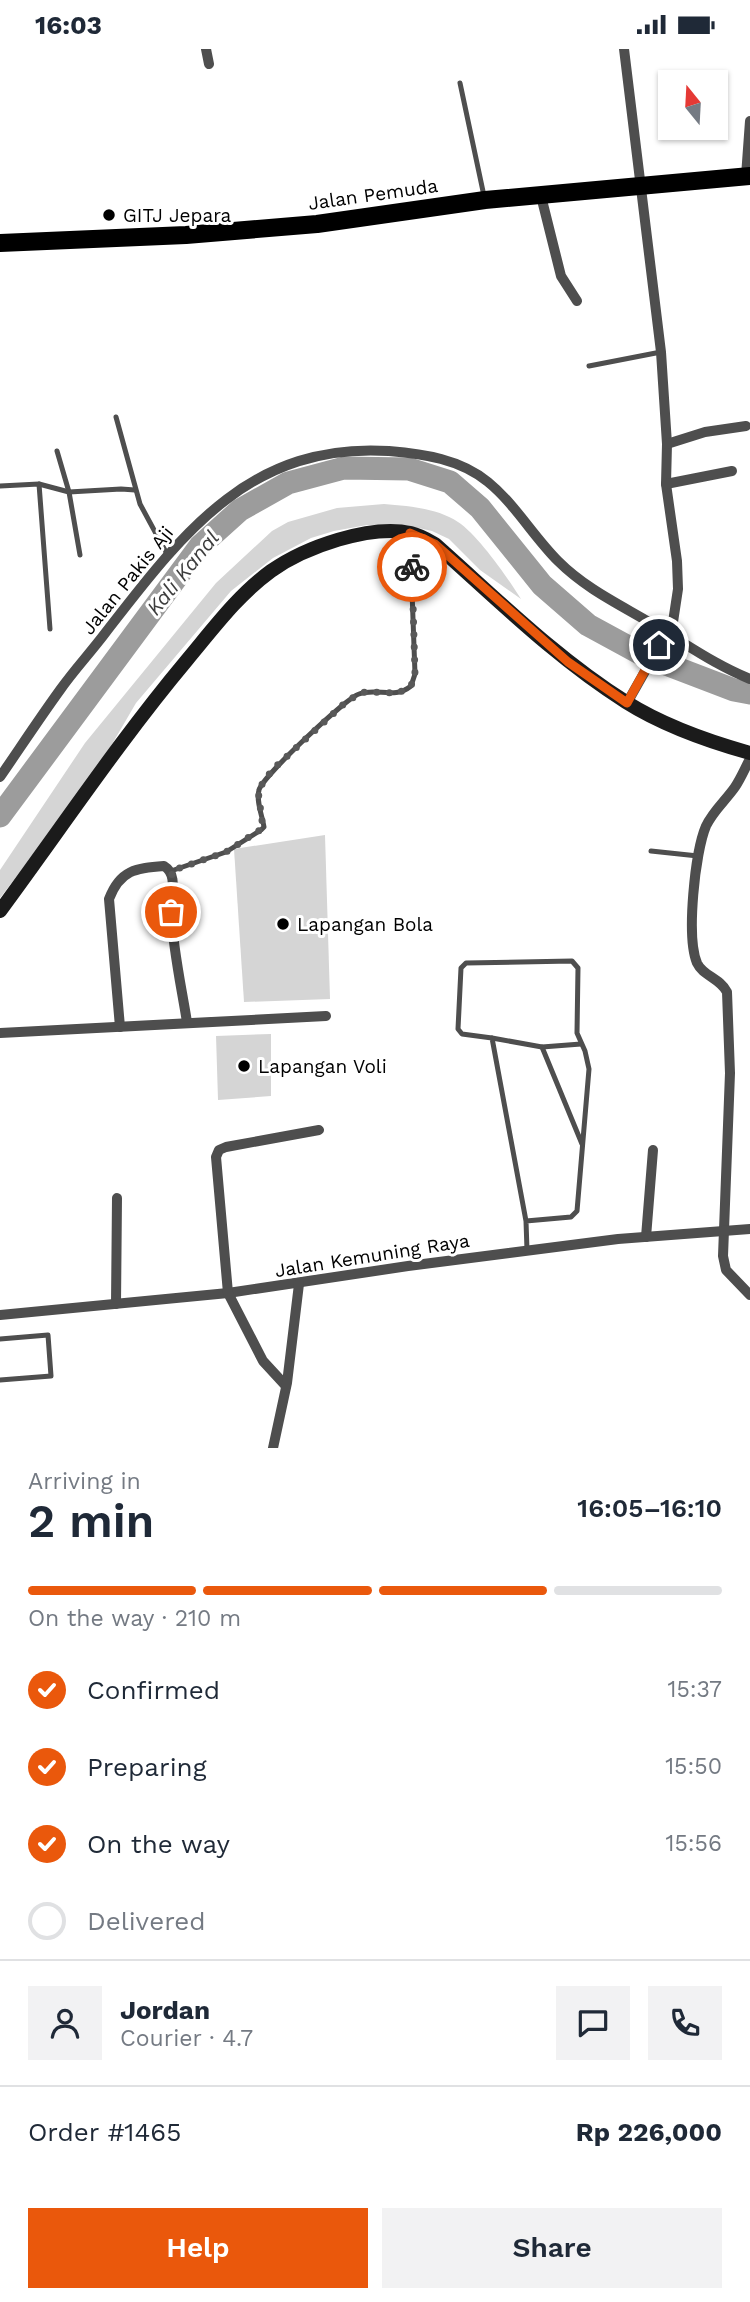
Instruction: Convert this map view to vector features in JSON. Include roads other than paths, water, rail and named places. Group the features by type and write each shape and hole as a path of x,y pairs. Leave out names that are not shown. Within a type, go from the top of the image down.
{"highway":[{"name":"Jalan Pemuda","path":"0,243 186,235 317,224 485,200 748,176"}],"main road":[{"path":"0,911 142,714 236,602 290,558 329,542 386,532 410,533 435,544 568,662 691,734 750,753"}],"street":[{"path":"206,49 209,64"},
{"path":"624,49 661,352 667,444 666,484 677,561 678,589 673,622 629,697"},
{"path":"748,176 750,121"},
{"path":"541,196 561,276 577,300"},
{"path":"667,444 705,432 746,426"},
{"name":"Jalan Pakis Aji","path":"0,777 61,688 167,554 198,523 258,477 287,465 333,453 376,450 428,456 461,465 488,482 557,561 586,587 667,633 701,656 750,680"},
{"path":"666,484 732,471"},
{"path":"750,759 734,788 707,825 698,856 692,917 696,962 700,969 720,981 727,992 730,1073 723,1256 725,1268 750,1294"},
{"path":"120,1027 109,899 114,885 128,873 142,868 164,866 171,871 173,879 171,912 187,1022"},
{"path":"0,1033 326,1016"},
{"path":"286,1386 263,1361 228,1293 216,1157 219,1150 226,1147 319,1130"},
{"path":"646,1237 653,1150"},
{"path":"116,1304 117,1198"},
{"name":"Jalan Kemuning Raya","path":"0,1315 228,1293 527,1250 750,1229"},
{"path":"273,1448 286,1386 299,1284"}],"lane":[{"path":"460,83 485,200"},
{"path":"589,366 661,352"},
{"path":"116,417 135,490 146,519 167,554"},
{"path":"57,451 69,492 80,555"},
{"path":"0,486 39,484 69,492 135,490"},
{"path":"39,484 50,629"},
{"path":"171,871 226,852 261,830 264,827 258,797 261,785 272,770 348,700 365,692 398,693 411,686 415,674 410,533"},
{"path":"651,851 698,856"},
{"path":"526,1221 570,1217 575,1214 584,1148 589,1069 585,1051 577,1033 579,968 572,961 463,965 459,1031 462,1034 542,1047 581,1044"},
{"path":"492,1038 526,1221 527,1250"},
{"path":"542,1047 584,1148"},
{"path":"0,1339 48,1335 51,1376 0,1380"}],"waterway":[{"name":"Kali Kanal","path":"0,816 200,546 240,510 288,483 344,468 409,469 450,482 480,508 542,585 588,625 645,656 734,690 750,693"}],"place":[{"name":"GITJ Jepara","path":"109,215"},
{"name":"Lapangan Bola","path":"283,924"},
{"name":"Lapangan Voli","path":"244,1066"}]}
